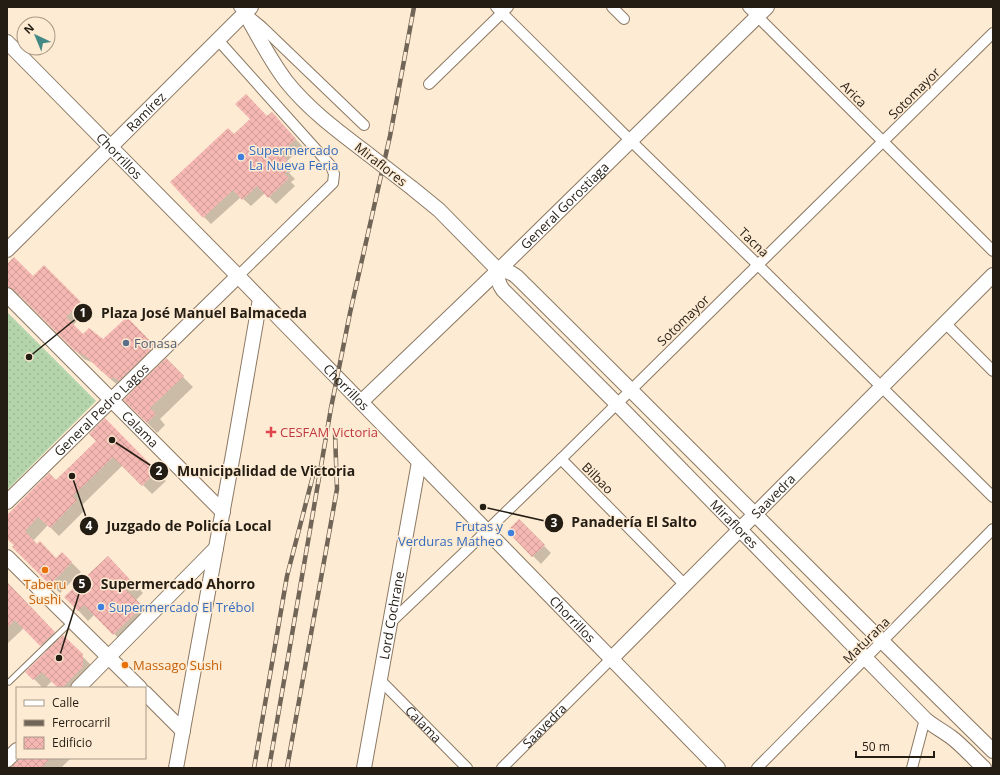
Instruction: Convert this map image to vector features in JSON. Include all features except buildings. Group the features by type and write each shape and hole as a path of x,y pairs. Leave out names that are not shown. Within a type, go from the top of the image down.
{"street":[{"path":"612,7 624,19"},
{"name":"Ramírez","path":"7,250 218,40 245,9"},
{"name":"Miraflores","path":"245,9 364,125"},
{"name":"Miraflores","path":"245,9 276,68 295,92 323,118 439,210 498,270 498,283 503,290 740,529 925,719 933,726 946,733 984,768"},
{"path":"428,84 502,9"},
{"name":"Tacna","path":"502,9 631,141 993,497"},
{"name":"General Gorostiaga","path":"361,402 631,141 758,10"},
{"name":"Arica","path":"758,10 883,142 993,251"},
{"name":"Sotomayor","path":"390,623 561,459 993,33"},
{"name":"General Pedro Lagos","path":"7,502 333,183 334,174 330,166 218,40"},
{"name":"Chorrillos","path":"7,42 238,276 718,768"},
{"name":"Miraflores","path":"498,270 510,272 517,277 993,751"},
{"name":"Saavedra","path":"502,768 993,275"},
{"name":"Calama","path":"7,295 223,512"},
{"path":"176,768 260,299"},
{"path":"945,323 993,371"},
{"name":"Bilbao","path":"561,459 685,585"},
{"name":"Lord Cochrane","path":"364,768 419,462"},
{"name":"Maturana","path":"757,768 993,529"},
{"path":"79,687 216,548"},
{"path":"7,556 139,687"},
{"name":"Calama","path":"380,680 467,768"},
{"path":"146,694 183,731"},
{"path":"912,768 925,719"},
{"path":"7,760 16,751"}],"lane":[{"path":"9,682 72,621"}],"green space":[{"path":"7,312 96,401 7,490"}],"railway":[{"path":"269,768 331,408 350,313 390,136 414,7"},
{"path":"287,768 337,489 335,433"},
{"path":"254,768 287,576 315,468"}],"place":[{"name":"Supermercado La Nueva Feria","path":"241,157"},
{"name":"Fonasa","path":"126,343"},
{"name":"Plaza José Manuel Balmaceda","path":"29,357"},
{"name":"CESFAM Victoria","path":"271,432"},
{"name":"Municipalidad de Victoria","path":"112,440"},
{"name":"Juzgado de Policía Local","path":"72,476"},
{"name":"Panadería El Salto","path":"483,507"},
{"name":"Frutas y Verduras Matheo","path":"511,533"},
{"name":"Taberu Sushi","path":"45,570"},
{"name":"Supermercado El Trébol","path":"101,607"},
{"name":"Supermercado Ahorro","path":"59,658"},
{"name":"Massago Sushi","path":"125,665"}]}
